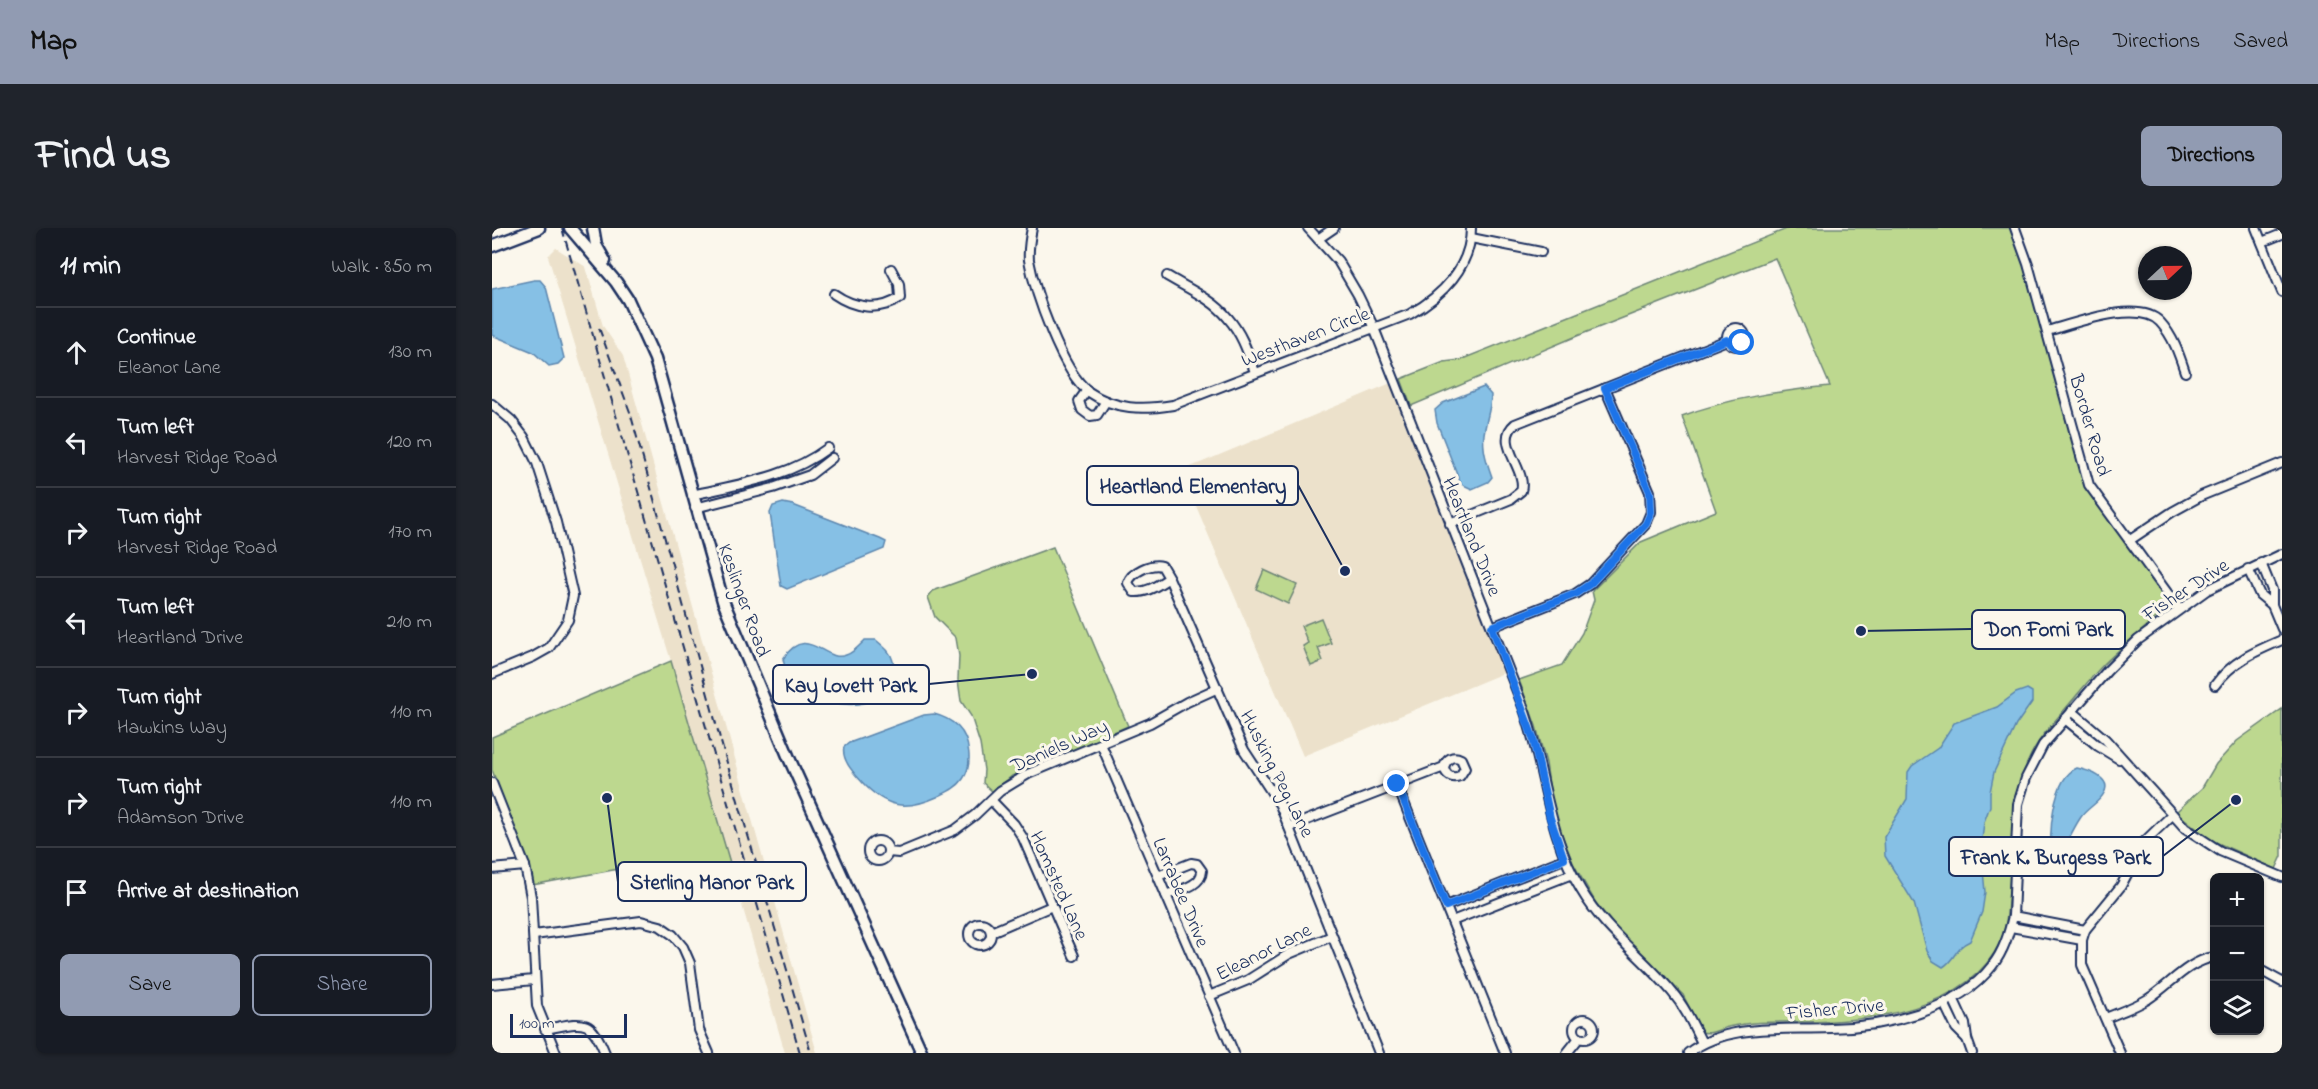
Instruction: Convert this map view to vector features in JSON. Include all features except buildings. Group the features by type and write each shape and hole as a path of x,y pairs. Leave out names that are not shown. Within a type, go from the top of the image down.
{"main road":[{"path":"495,244 524,228"},
{"path":"495,244 538,228"},
{"name":"Keslinger Road","path":"570,228 616,282 628,300 655,359 723,601 742,649 922,1053"},
{"path":"593,228 596,245 616,282"}],"street":[{"name":"Westhaven Circle","path":"1032,228 1029,259 1041,301 1065,362 1087,390 1106,401 1128,408 1151,409 1173,405 1410,314 1438,295 1453,279 1463,262 1471,238 1471,228"},
{"name":"Heartland Drive","path":"1308,228 1338,261 1374,328 1492,627 1533,738 1550,818 1564,859 1581,891 1608,928 1680,1002 1702,1043"},
{"path":"1318,239 1334,228"},
{"name":"Border Road","path":"2015,228 2024,249 2090,485 2179,609"},
{"path":"2256,228 2282,292"},
{"path":"2262,242 2282,234"},
{"path":"1471,238 1541,252"},
{"path":"834,294 860,307 892,303 900,298 899,284 891,268"},
{"path":"1167,276 1211,302 1228,318 1242,340 1255,372"},
{"path":"2047,331 2119,313 2139,312 2158,320 2176,344 2185,372"},
{"path":"1450,524 1511,499 1521,491 1521,477 1508,442 1510,428 1519,422 1727,340"},
{"path":"1492,627 1585,588 1639,534 1649,519 1652,505 1650,492 1605,388"},
{"path":"1087,390 1079,401 1082,410 1090,416 1097,415 1106,401"},
{"path":"492,404 511,420 524,438 537,464 556,522 573,596 568,620 549,648 492,674"},
{"path":"692,495 780,475 813,459 828,448"},
{"path":"695,508 772,488 810,475 832,458"},
{"path":"2130,540 2201,496 2282,463"},
{"name":"Fisher Drive","path":"1688,1053 1702,1043 1724,1035 1750,1030 1869,1025 1904,1017 1944,1003 1973,985 1993,966 2011,927 2018,804 2026,778 2043,745 2122,655 2179,609 2207,590 2261,562 2282,554"},
{"path":"2261,562 2272,590 2272,605 2282,629"},
{"path":"1159,564 1169,578 1151,589 1140,592 1134,592 1128,584 1133,575 1159,564"},
{"path":"2248,569 2260,595 2272,605"},
{"name":"Husking Peg Lane","path":"1169,578 1247,755 1277,798 1379,1053"},
{"path":"2215,685 2231,666 2251,652 2282,639"},
{"name":"Daniels Way","path":"888,852 899,853 955,830 964,825 1009,784 1150,723 1218,688"},
{"path":"2072,711 2105,739 2185,828 2209,845 2282,877"},
{"path":"2065,719 2098,746 2126,763"},
{"name":"Larrabee Drive","path":"1101,744 1234,1053"},
{"path":"1289,827 1444,767"},
{"path":"492,783 525,866 531,897 537,1006 556,1053"},
{"path":"1397,784 1504,1053"},
{"name":"Homsted Lane","path":"992,800 1014,824 1023,838 1074,957"},
{"path":"2120,1053 2082,965 2082,940 2085,930 2121,886 2144,843 2172,815"},
{"path":"1446,906 1564,859"},
{"path":"1158,876 1191,863 1197,864 1202,871 1202,876 1196,884 1166,895"},
{"path":"492,869 525,866"},
{"path":"1452,921 1572,874"},
{"path":"992,932 1052,906"},
{"path":"2013,916 2085,930"},
{"path":"534,935 640,921 660,926 673,935 683,947 690,963 699,1030 709,1053"},
{"path":"2011,927 2082,940"},
{"name":"Eleanor Lane","path":"1209,996 1248,980 1289,954 1332,936"},
{"path":"2106,1018 2142,1003 2184,970 2198,961 2210,958"},
{"path":"2264,973 2282,982"},
{"path":"492,984 534,980"},
{"path":"1953,998 1965,1024 1966,1040"},
{"path":"1944,1003 1972,1053"},
{"path":"545,1029 579,1023 591,1027 598,1035 605,1053"},
{"path":"1568,1053 1579,1038"}],"shaded area":[{"path":"556,248 586,267 603,326 623,356 817,1053 785,1053 671,661 548,256"},
{"path":"1391,383 1506,672 1303,756 1181,471"}],"green space":[{"path":"1789,228 2011,228 2023,262 2086,486 2167,600 2167,609 2100,668 2041,738 2032,752 2022,776 2014,812 2005,927 2000,942 1985,965 1965,984 1941,998 1885,1015 1827,1021 1755,1023 1705,1033 1702,1032 1683,995 1622,935 1596,903 1573,863 1551,798 1546,763 1536,726 1519,680 1562,665 1582,633 1594,600 1592,591 1641,542 1716,511 1682,416 1718,404 1755,396 1830,386 1775,258 1577,336 1411,406 1401,379 1444,362 1460,360"},
{"path":"1053,547 1128,726 1012,776 993,792 983,783 984,770 980,744 971,716 961,701 956,638 935,617 928,597 933,591"},
{"path":"1264,570 1297,585 1288,604 1256,589"},
{"path":"1321,618 1331,643 1318,648 1323,661 1311,666 1303,646 1308,643 1301,626"},
{"path":"671,661 733,873 640,865 532,885 529,864 492,770 492,737"},
{"path":"2282,709 2282,856 2276,869 2211,840 2176,812 2202,788 2216,764 2237,741"}],"water":[{"path":"540,280 546,287 564,358 558,364 549,366 533,352 492,335 492,289"},
{"path":"1484,387 1491,395 1484,445 1492,477 1488,482 1472,489 1461,484 1437,423 1435,410 1443,403"},
{"path":"783,503 880,539 886,542 884,549 787,589 781,586 770,513 773,506"},
{"path":"865,640 876,640 884,647 892,658 894,668 885,689 873,699 859,704 842,704 792,686 783,659 792,649 800,644 808,644 838,656 851,653"},
{"path":"2027,689 2032,692 2032,702 2016,725 1994,772 1981,849 1985,892 1982,912 1970,941 1961,947 1943,967 1933,961 1927,951 1914,903 1885,856 1884,837 1907,799 1908,772 1912,766 1938,748 1954,723 1997,707 2016,693"},
{"path":"934,714 958,727 965,738 969,752 966,773 961,782 952,790 916,804 888,802 871,791 844,757 844,747 849,743 924,715"},
{"path":"2077,768 2098,776 2105,783 2106,788 2100,799 2081,817 2058,859 2052,860 2052,823 2057,795 2062,783"}],"railway":[{"path":"562,228 800,1053"},
{"path":"599,328 630,412 721,742 811,1053"}],"place":[{"name":"Heartland Elementary","path":"1345,571"},
{"name":"Don Forni Park","path":"1861,631"},
{"name":"Kay Lovett Park","path":"1032,674"},
{"name":"Sterling Manor Park","path":"607,798"},
{"name":"Frank K. Burgess Park","path":"2236,800"}],"route":[{"path":"1397,784 1446,906 1564,859 1550,818 1540,762 1524,709 1492,627 1585,588 1639,534 1649,519 1652,505 1650,492 1605,388 1727,340 1735,346 1742,343"}]}
